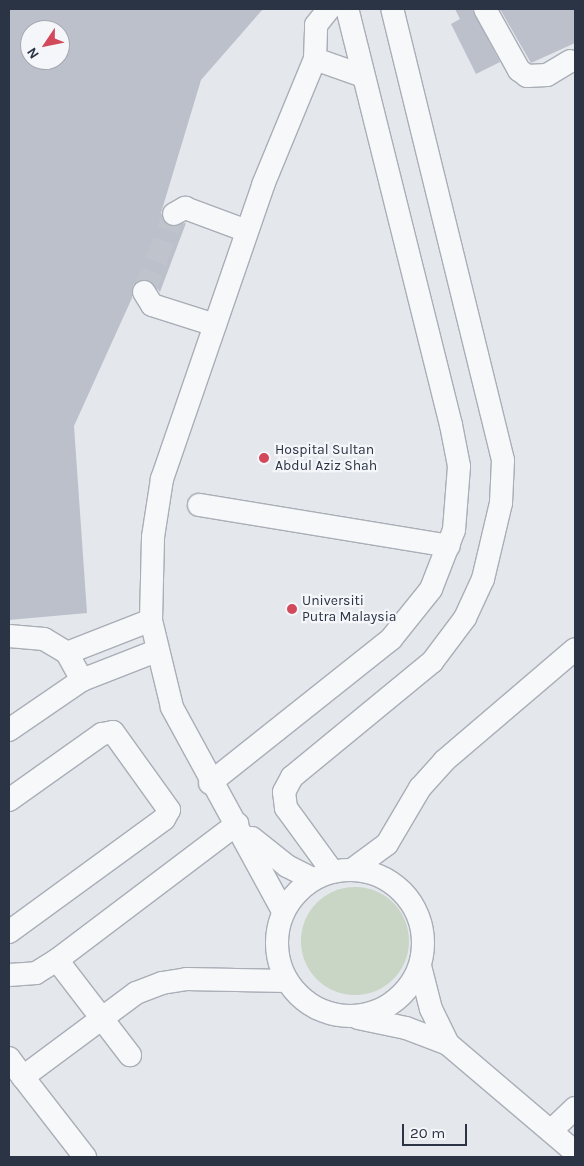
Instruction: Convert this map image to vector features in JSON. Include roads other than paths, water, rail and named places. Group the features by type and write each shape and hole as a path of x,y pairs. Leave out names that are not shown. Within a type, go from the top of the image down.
{"street":[{"path":"283,911 236,824 210,783 172,707 156,651 151,620 152,537 162,479 247,231 315,59 316,24 330,9"},
{"path":"210,783 391,639 431,589 449,546 459,496 451,425 347,9"},
{"path":"332,873 286,808 284,792 292,777 388,702 438,655 465,618 483,579 501,502 503,460 392,9"},
{"path":"485,9 519,70 527,76 547,75 570,61"},
{"path":"315,59 363,76"},
{"path":"174,214 185,208 247,231"},
{"path":"144,292 152,305 215,325"},
{"path":"199,505 449,546"},
{"path":"67,653 151,620"},
{"path":"9,636 44,639 67,653 82,680"},
{"path":"575,648 444,761 420,788 387,844 332,873 283,911 276,935 278,959 287,982 317,1008 348,1017 379,1020 448,1044 575,1152"},
{"path":"9,730 82,680 156,651"},
{"path":"9,800 102,734 113,732 169,810 164,819 9,932"},
{"path":"236,824 264,851 332,873 393,883 410,900 420,920 424,943 420,966 431,1009 448,1044"},
{"path":"9,975 36,973 57,960 236,824"},
{"path":"387,844 393,883"},
{"path":"246,982 278,959"},
{"path":"57,960 100,1018 130,1054"},
{"path":"348,1017 372,1014 394,1003 420,966"},
{"path":"23,1077 136,993 162,983 186,979 287,982"},
{"path":"9,1058 85,1157"},
{"path":"551,1131 575,1108"}],"tunnel":[{"path":"144,292 174,214"}],"place":[{"name":"Hospital Sultan Abdul Aziz Shah","path":"264,458"},
{"name":"Universiti Putra Malaysia","path":"292,609"}]}
